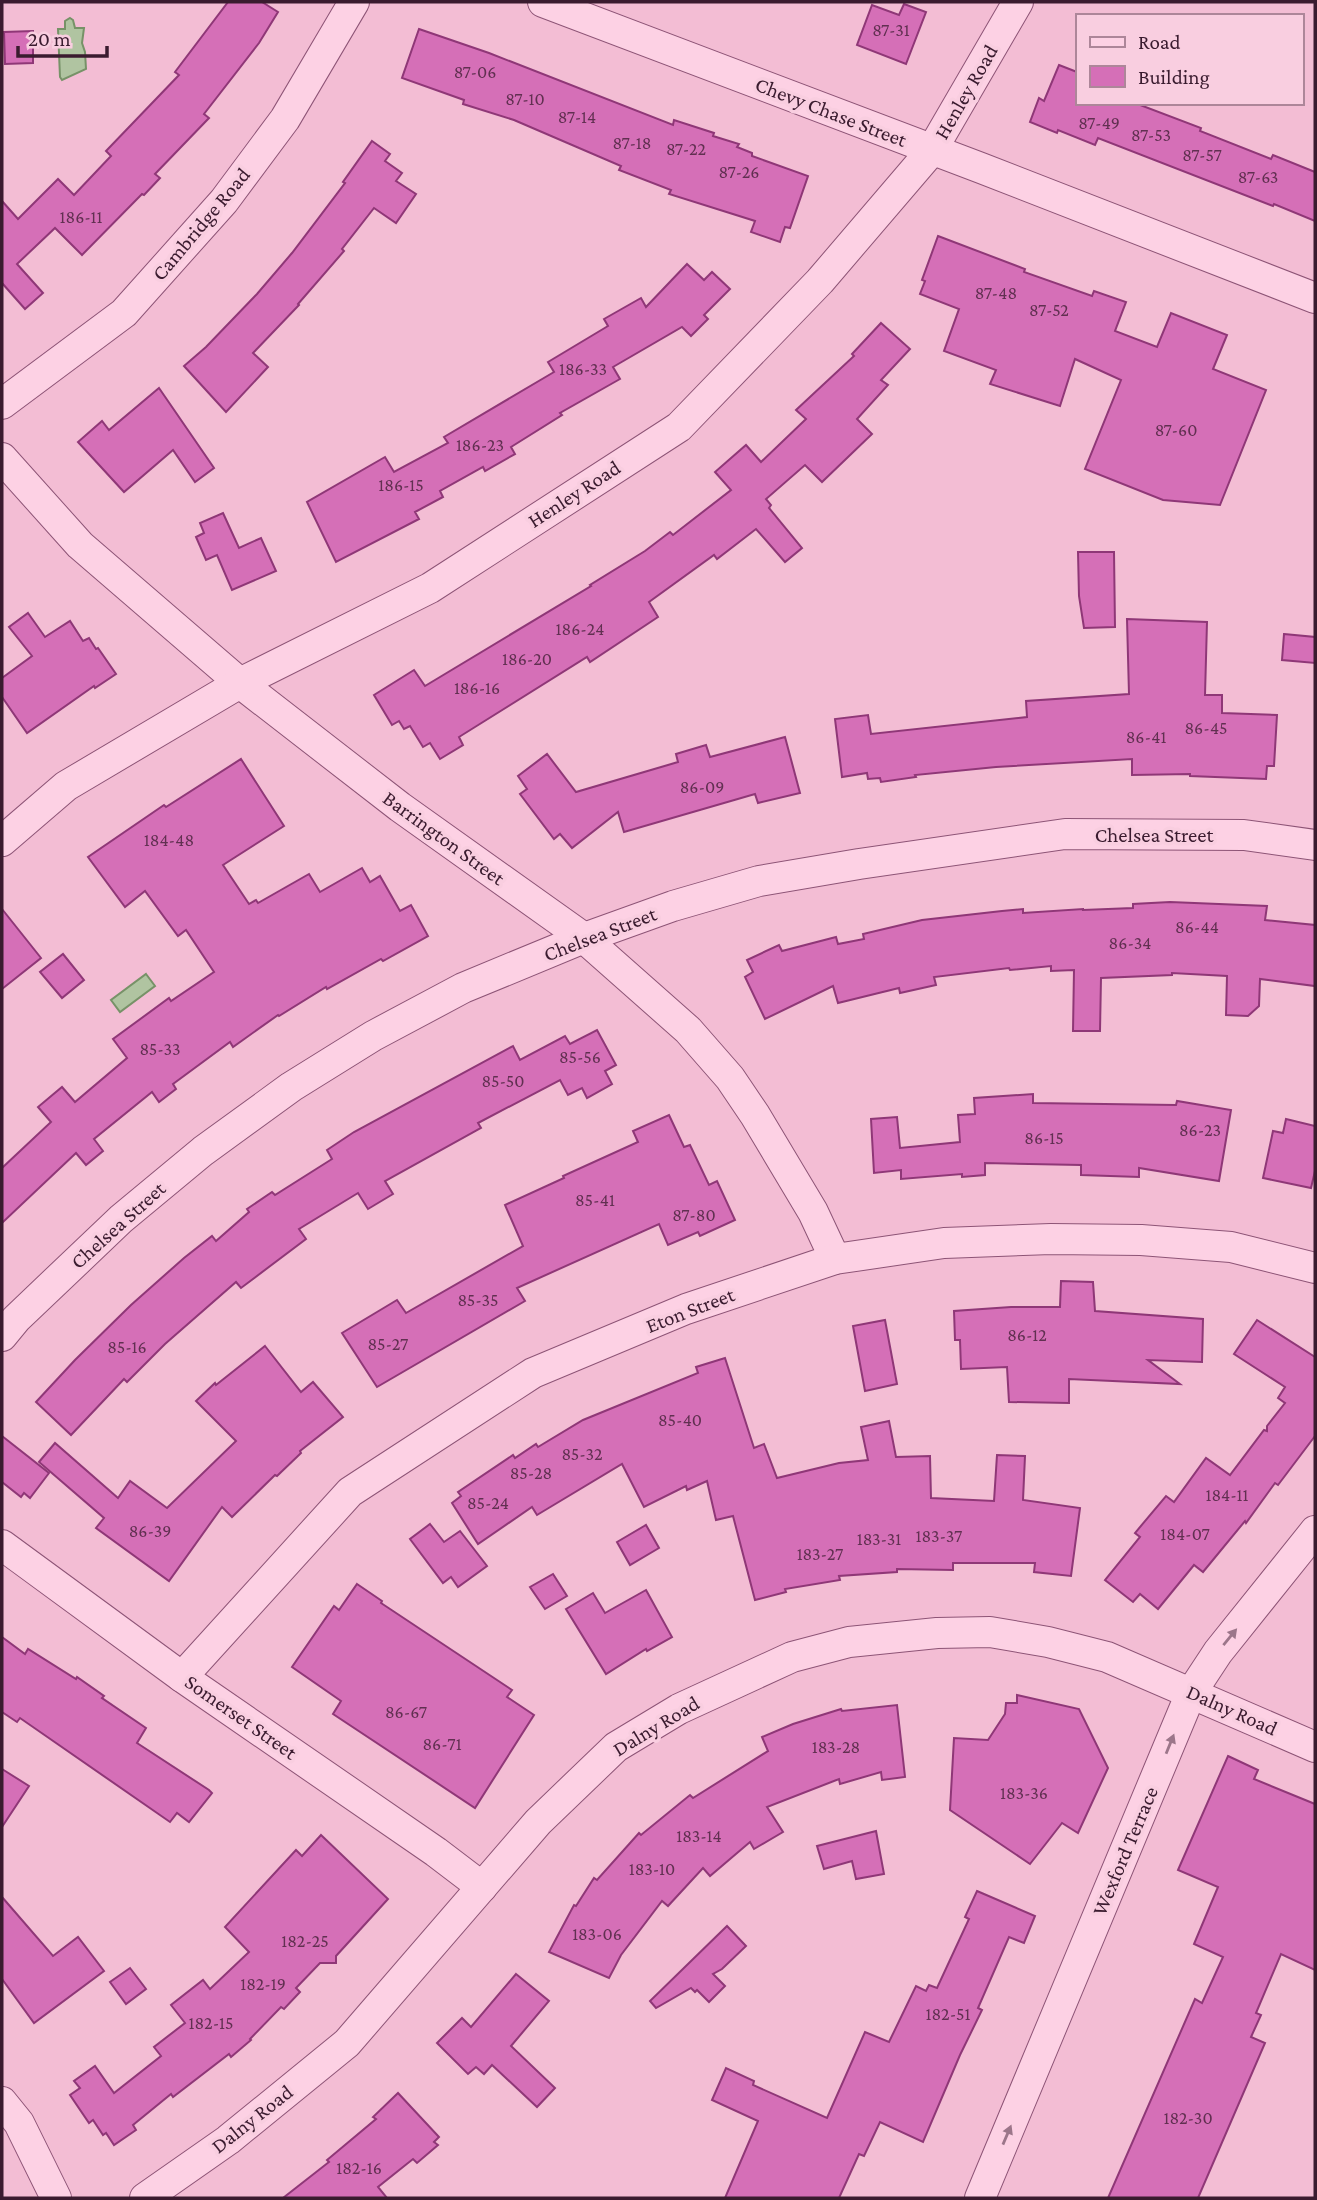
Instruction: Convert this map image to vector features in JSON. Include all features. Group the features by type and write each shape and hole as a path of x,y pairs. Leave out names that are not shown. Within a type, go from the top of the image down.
{"street":[{"name":"Cambridge Road","path":"2,404 124,313 224,201 285,119 354,2"},
{"name":"Chevy Chase Street","path":"543,2 1315,299"},
{"name":"Henley Road","path":"2,841 66,786 240,683 430,588 679,427 820,281 932,150 1018,2"},
{"name":"Barrington Street","path":"2,458 80,545 240,683 400,807 584,938 688,1030 730,1078 755,1115 813,1212 835,1259"},
{"name":"Chelsea Street","path":"2,1336 16,1319 121,1219 203,1151 291,1087 373,1036 463,988 584,938 673,906 759,881 1065,834 1244,835 1315,845"},
{"name":"Eton Street","path":"182,1677 350,1492 533,1373 686,1309 835,1259 944,1243 1051,1239 1141,1240 1231,1247 1315,1268"},
{"name":"Wexford Terrace","path":"980,2198 1191,1693 1218,1651 1315,1531"},
{"name":"Somerset Street","path":"2,1545 182,1677 436,1852 482,1887"},
{"name":"Dalny Road","path":"145,2198 228,2140 348,2043 538,1822 616,1747 679,1709 792,1657 849,1642 937,1633 990,1632 1048,1642 1107,1657 1315,1747"},
{"path":"2,2102 19,2123 56,2198"}],"shaded area":[{"path":"70,18 75,28 84,28 82,43 86,69 62,80 58,29 65,29 65,21"},
{"path":"146,974 155,986 120,1012 111,1000"}],"building":[{"path":"228,2 262,2 278,12 259,43 204,114 209,118 155,174 160,178 82,255 55,228 17,264 43,293 25,309 2,283 2,201 18,219 58,179 74,195 111,156 106,151 179,75 175,72"},
{"path":"904,4 926,12 906,64 857,45 872,5 899,15"},
{"path":"419,29 489,53 673,125 674,120 714,133 713,136 739,144 737,147 752,153 752,156 808,176 790,228 785,227 780,242 751,232 755,221 669,194 671,190 619,170 621,166 514,120 463,104 464,100 402,78"},
{"path":"33,31 33,63 5,64 4,32"},
{"path":"1059,65 1076,72 1076,105 1140,105 1271,159 1273,155 1315,172 1315,221 1098,138 1095,145 1030,122 1039,98 1044,101"},
{"path":"372,141 390,154 385,161 402,173 396,181 416,194 396,223 374,208 342,249 344,251 299,305 253,353 268,367 226,412 184,366 257,294 292,253 345,183 343,182"},
{"path":"938,236 1025,269 1024,272 1092,296 1094,291 1126,302 1115,331 1157,347 1171,313 1227,335 1213,369 1266,390 1220,505 1163,500 1085,469 1121,380 1075,359 1060,406 990,384 996,370 944,351 959,309 920,294 925,281 922,280"},
{"path":"687,264 704,280 712,272 730,289 704,315 708,319 691,336 682,327 613,367 620,379 560,413 562,415 511,447 515,454 485,471 483,467 440,491 443,497 415,512 419,519 336,562 307,502 385,457 394,472 448,443 444,437 554,372 548,362 608,326 604,319 641,298 646,307"},
{"path":"881,323 910,349 881,380 888,385 857,419 872,434 822,482 805,465 766,499 771,505 769,508 802,548 785,562 756,529 717,559 714,555 649,602 658,617 590,662 587,657 459,737 463,745 440,759 430,743 423,747 410,726 404,729 399,721 392,725 374,695 414,670 425,686 591,586 670,532 673,535 731,490 715,472 746,445 761,462 806,419 796,410 854,356 852,354"},
{"path":"159,388 214,468 195,482 173,450 124,492 78,442 102,421 109,430"},
{"path":"223,513 239,548 261,538 276,571 232,590 217,555 206,560 196,537 204,533 200,523"},
{"path":"1078,552 1114,552 1115,627 1084,628 1079,596"},
{"path":"28,613 45,637 70,621 83,641 89,638 96,649 98,648 116,674 95,688 94,686 27,733 2,697 2,678 32,656 9,627"},
{"path":"1127,619 1207,622 1205,695 1222,695 1222,713 1277,715 1274,766 1267,766 1266,779 1190,774 1132,775 1132,759 996,767 915,775 916,777 881,782 880,778 868,779 867,773 842,777 835,719 868,715 871,734 1027,717 1026,701 1129,694"},
{"path":"1284,634 1315,637 1315,663 1282,660"},
{"path":"785,737 800,793 758,803 755,794 624,832 618,812 572,848 560,834 554,839 520,794 527,789 518,776 547,754 576,792 678,762 676,754 706,745 710,757"},
{"path":"241,759 284,826 223,865 249,904 256,900 258,903 309,874 320,892 362,868 370,882 380,876 400,911 411,905 428,936 327,989 326,987 278,1015 233,1047 230,1042 173,1084 176,1089 159,1102 152,1092 94,1139 103,1151 86,1165 76,1153 2,1223 2,1168 51,1122 38,1107 62,1087 75,1102 127,1058 113,1039 169,998 171,1001 214,972 186,930 178,936 145,891 125,907 88,857 164,805 166,807"},
{"path":"1170,902 1267,906 1265,920 1315,925 1315,986 1260,979 1259,1006 1248,1016 1226,1015 1227,976 1172,973 1101,978 1100,1031 1073,1031 1074,970 1051,971 1051,966 934,977 936,985 900,993 899,988 838,1003 833,986 765,1019 745,977 753,972 747,960 779,945 782,951 836,937 838,944 864,939 863,934 922,920 1002,911 1023,909 1023,913 1133,908 1133,904"},
{"path":"2,909 41,958 2,989"},
{"path":"63,954 84,980 62,998 40,972"},
{"path":"597,1030 616,1065 605,1071 612,1084 587,1098 582,1088 568,1095 560,1080 478,1123 481,1128 385,1181 393,1194 368,1209 358,1193 299,1229 306,1239 241,1288 236,1282 165,1344 127,1382 124,1379 71,1435 36,1402 131,1305 184,1258 212,1236 216,1241 249,1212 247,1209 272,1192 275,1195 332,1159 327,1150 354,1132 513,1046 520,1060 565,1036 570,1044"},
{"path":"1033,1094 1033,1103 1176,1105 1177,1101 1231,1110 1219,1181 1139,1168 1139,1177 1081,1175 1081,1165 985,1163 985,1175 962,1177 962,1174 901,1179 901,1170 874,1173 871,1119 897,1117 900,1148 960,1142 958,1115 975,1114 974,1098"},
{"path":"669,1115 684,1147 690,1145 709,1185 717,1181 735,1220 700,1236 698,1232 668,1245 659,1224 517,1288 525,1301 377,1387 342,1333 397,1300 406,1313 523,1246 505,1205 638,1142 633,1131"},
{"path":"1286,1119 1315,1126 1315,1171 1311,1188 1263,1178 1273,1131 1283,1133"},
{"path":"1061,1281 1093,1282 1095,1311 1203,1319 1202,1362 1148,1360 1180,1384 1069,1379 1069,1403 1009,1402 1007,1367 961,1369 960,1340 955,1340 954,1311 1060,1307"},
{"path":"885,1320 897,1384 865,1391 853,1326"},
{"path":"1257,1320 1315,1357 1315,1436 1278,1485 1275,1483 1246,1523 1245,1521 1203,1572 1194,1565 1158,1609 1140,1594 1133,1602 1105,1580 1140,1537 1135,1533 1166,1496 1174,1502 1206,1458 1230,1475 1264,1430 1267,1431 1267,1426 1285,1403 1278,1398 1285,1387 1234,1354"},
{"path":"265,1346 301,1392 313,1382 343,1417 300,1451 301,1453 232,1517 222,1507 169,1581 96,1528 104,1518 39,1462 55,1443 118,1498 130,1481 167,1508 236,1441 196,1401 215,1383 216,1385"},
{"path":"725,1358 754,1448 764,1444 777,1478 839,1463 868,1460 861,1427 889,1421 896,1457 930,1456 931,1498 994,1501 997,1455 1025,1456 1023,1500 1080,1508 1071,1576 1034,1572 1035,1563 953,1563 953,1570 897,1569 897,1572 839,1576 840,1580 785,1589 786,1592 755,1600 733,1516 716,1520 707,1481 687,1490 686,1486 644,1507 622,1464 537,1515 532,1507 478,1544 452,1503 461,1496 458,1492 513,1455 515,1458 536,1444 538,1447 583,1420 698,1373 696,1367"},
{"path":"2,1436 49,1473 30,1498 24,1493 21,1497 2,1482"},
{"path":"430,1524 444,1542 460,1531 487,1566 458,1587 451,1577 443,1583 410,1539"},
{"path":"646,1525 659,1548 630,1565 617,1542"},
{"path":"553,1574 567,1596 545,1609 530,1587"},
{"path":"357,1584 382,1601 381,1603 512,1690 507,1697 534,1715 475,1808 333,1714 341,1701 292,1667 334,1606 339,1610"},
{"path":"646,1590 672,1637 647,1651 646,1649 606,1674 566,1609 593,1593 605,1613"},
{"path":"2,1637 25,1654 28,1649 104,1696 102,1698 146,1728 137,1743 209,1790 212,1793 189,1822 177,1813 170,1822 20,1718 17,1722 2,1712"},
{"path":"1017,1695 1079,1709 1108,1768 1078,1833 1062,1823 1030,1864 950,1810 954,1738 988,1740 1005,1714 1006,1703 1017,1703"},
{"path":"897,1705 905,1777 882,1780 881,1772 840,1784 839,1779 767,1807 783,1832 754,1849 750,1842 710,1876 703,1868 668,1906 662,1901 621,1955 609,1978 549,1952 574,1905 576,1906 594,1878 597,1880 639,1833 641,1835 690,1795 693,1798 768,1751 762,1737 841,1709"},
{"path":"1228,1756 1258,1770 1254,1779 1315,1804 1315,1970 1281,1954 1256,2013 1261,2015 1251,2037 1265,2043 1198,2198 1108,2198 1195,1999 1202,2003 1223,1957 1194,1944 1218,1887 1178,1870"},
{"path":"2,1769 29,1786 2,1827"},
{"path":"876,1831 884,1874 856,1879 852,1861 824,1869 817,1846"},
{"path":"321,1835 388,1899 336,1956 336,1963 320,1963 296,1988 300,1992 284,2009 281,2007 251,2040 173,2097 171,2094 133,2125 136,2130 114,2145 93,2120 89,2123 70,2095 80,2088 74,2081 95,2066 114,2093 161,2056 154,2047 185,2023 171,2005 203,1980 210,1989 249,1952 225,1927 296,1850 302,1856"},
{"path":"977,1891 1035,1916 1024,1943 1009,1937 978,2008 982,2010 923,2142 880,2122 864,2156 859,2154 839,2198 725,2198 758,2121 712,2100 726,2068 754,2081 753,2085 827,2118 865,2032 889,2042 916,1986 926,1991 929,1985 937,1988 969,1919 965,1917"},
{"path":"2,1897 53,1956 78,1937 104,1971 34,2023 2,1979"},
{"path":"727,1926 746,1946 713,1974 725,1986 709,2002 697,1990 695,1992 691,1988 656,2008 650,2001"},
{"path":"130,1968 146,1989 126,2004 110,1982"},
{"path":"516,1974 549,2001 511,2046 555,2088 537,2107 492,2065 484,2074 476,2067 468,2074 437,2043 462,2018 471,2027"},
{"path":"398,2093 439,2137 434,2142 438,2145 417,2163 413,2159 378,2187 387,2198 283,2198 329,2162 327,2160 376,2119 373,2117"}]}
